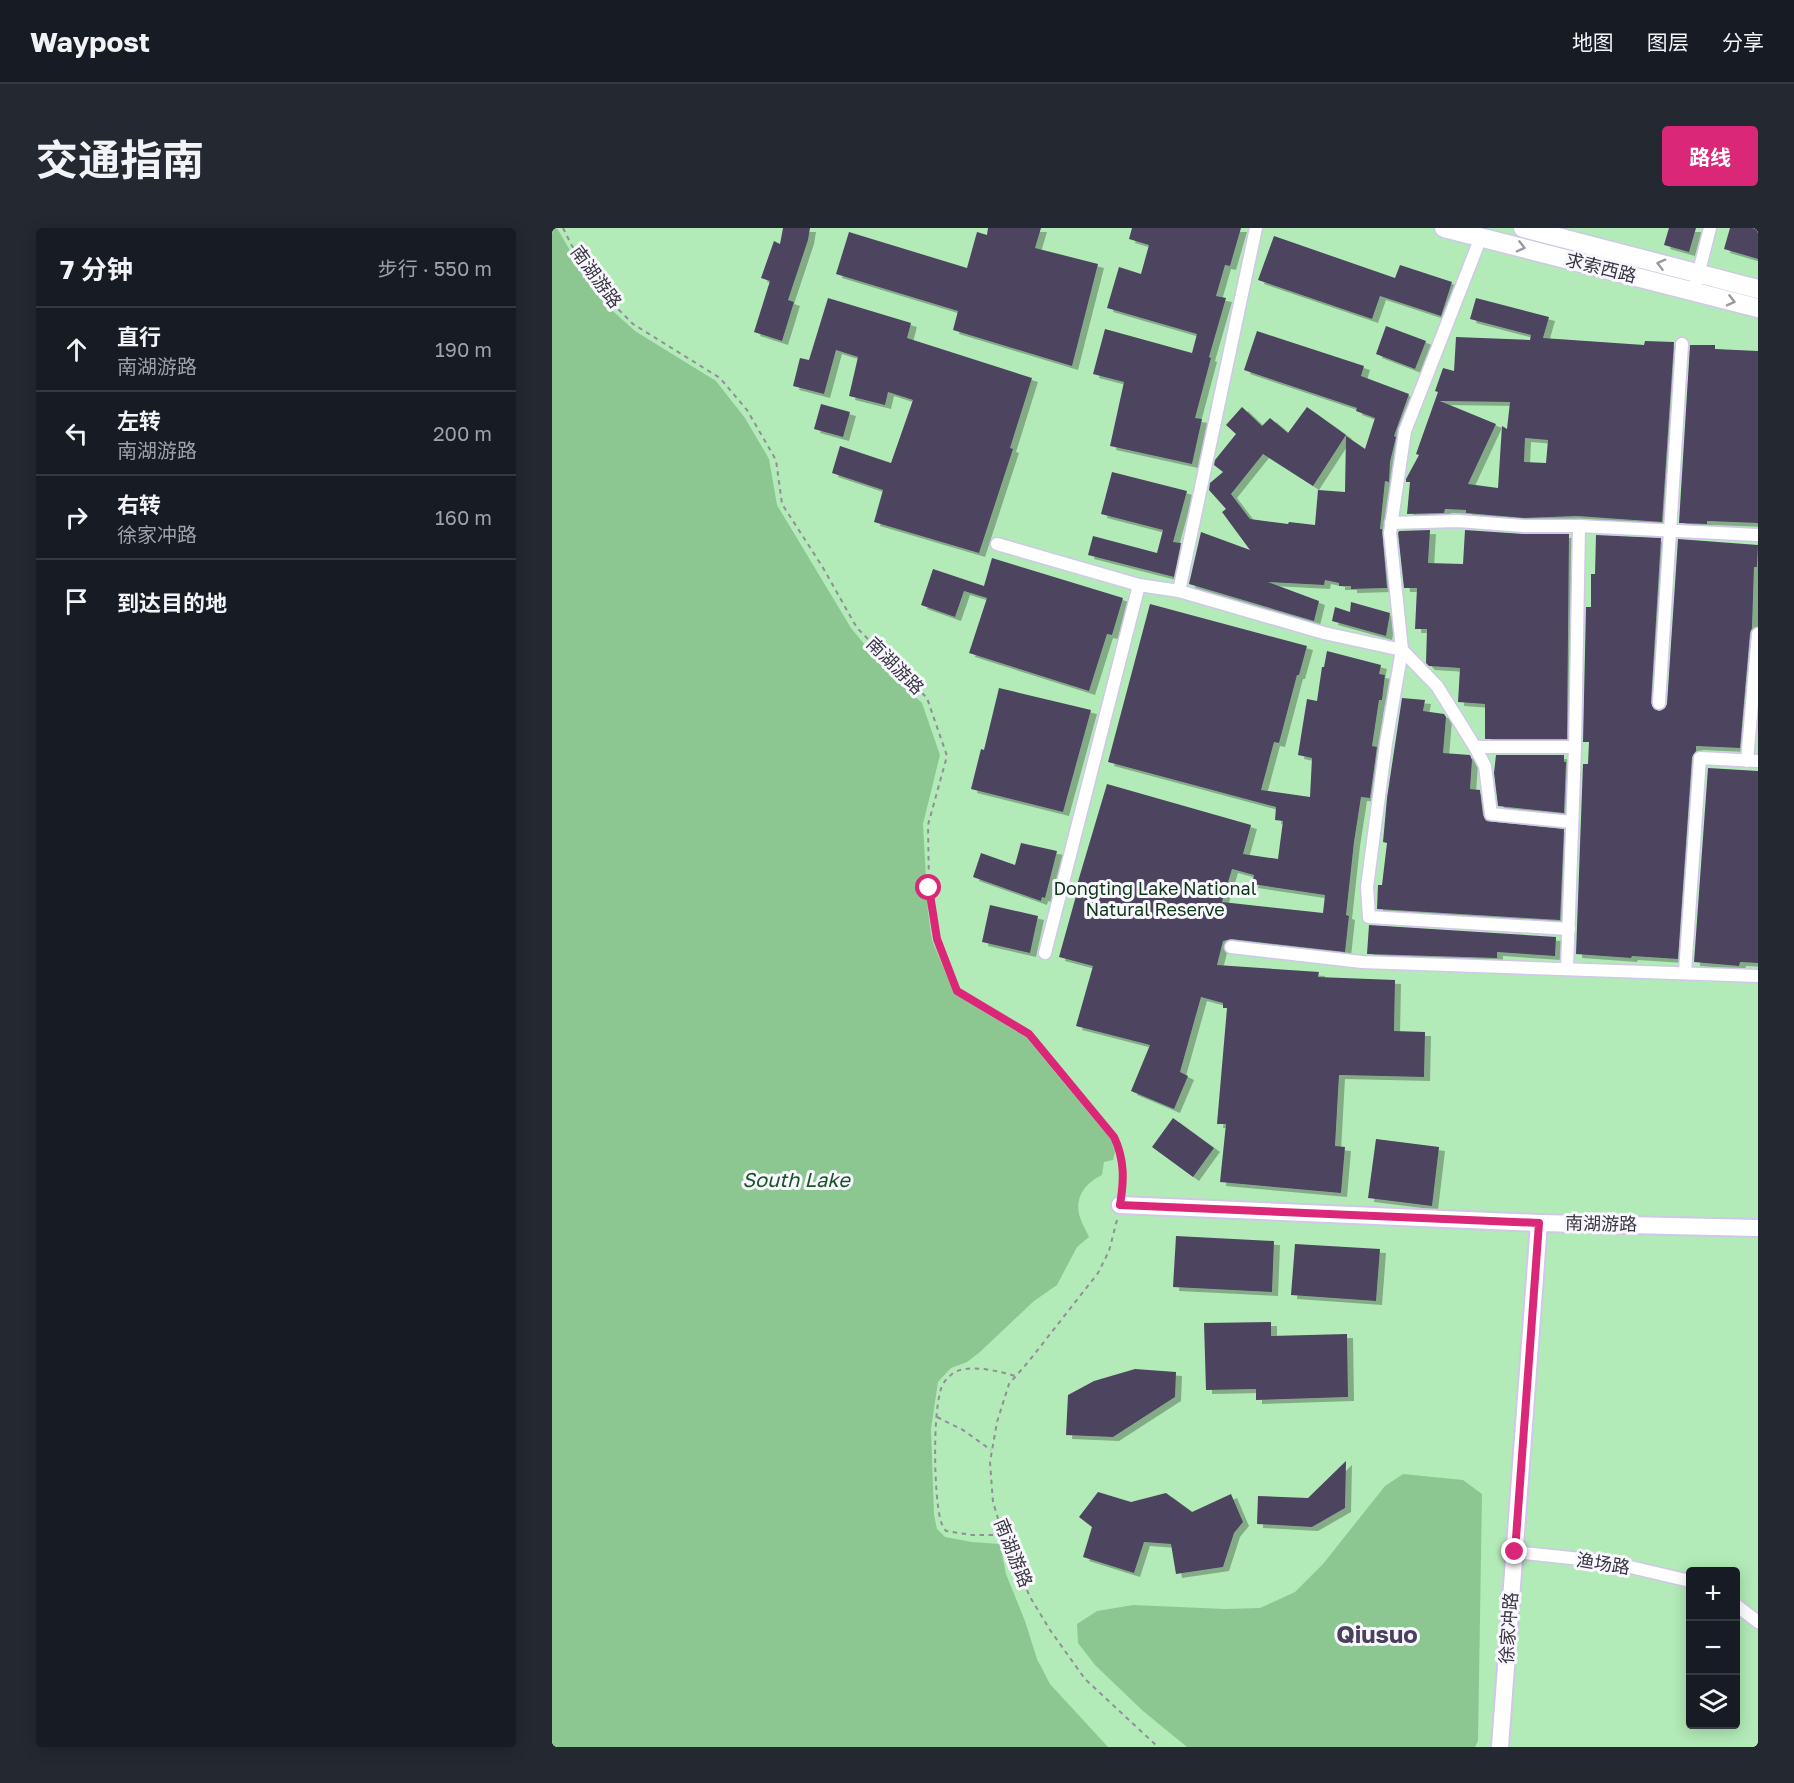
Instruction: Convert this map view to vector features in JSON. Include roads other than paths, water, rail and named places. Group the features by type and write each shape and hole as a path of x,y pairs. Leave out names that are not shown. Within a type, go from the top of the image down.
{"main road":[{"name":"求索西路","path":"1444,228 1758,308"},
{"name":"求索西路","path":"1523,228 1758,289"}],"street":[{"path":"1179,591 1256,228"},
{"path":"1694,291 1710,228"},
{"path":"1481,237 1405,431 1390,533 1402,650 1386,743 1368,887 1369,917 1433,919 1569,929"},
{"path":"1659,703 1682,344"},
{"path":"1391,523 1458,521 1524,526 1579,526 1758,535"},
{"path":"1567,969 1575,747 1579,526"},
{"path":"998,544 1139,585 1179,591 1324,633 1402,650 1437,686 1475,747 1485,766 1491,814 1572,822"},
{"path":"1045,953 1139,585"},
{"path":"1685,972 1700,758 1752,761 1758,634"},
{"path":"1475,747 1575,747"},
{"path":"1231,947 1362,962 1758,976"},
{"name":"南湖游路","path":"1120,1205 1539,1223 1758,1228"},
{"name":"徐家冲路","path":"1500,1747 1539,1223"},
{"name":"渔场路","path":"1515,1552 1609,1562 1686,1580"},
{"path":"1740,1608 1758,1622"}],"water":[{"name":"South Lake","path":"552,228 557,228 604,303 635,331 716,381 745,418 769,459 777,505 851,628 884,668 922,703 940,755 923,824 928,912 932,940 954,994 1026,1037 1111,1140 1115,1152 1113,1160 1104,1162 1102,1175 1083,1190 1079,1201 1079,1214 1089,1237 1077,1247 1057,1285 1034,1301 980,1352 967,1362 951,1368 938,1382 931,1429 934,1515 937,1529 945,1537 1000,1544 1006,1574 1037,1659 1050,1684 1108,1747 552,1747"},
{"path":"1403,1474 1463,1480 1482,1494 1478,1741 1475,1747 1187,1747 1143,1711 1095,1665 1078,1643 1077,1624 1097,1611 1133,1605 1225,1609 1260,1608 1295,1592 1323,1564 1385,1486"}],"district":[{"name":"Qiusuo","path":"1377,1635"}],"park label":[{"name":"Dongting Lake National Natural Reserve","path":"1155,899"}]}
